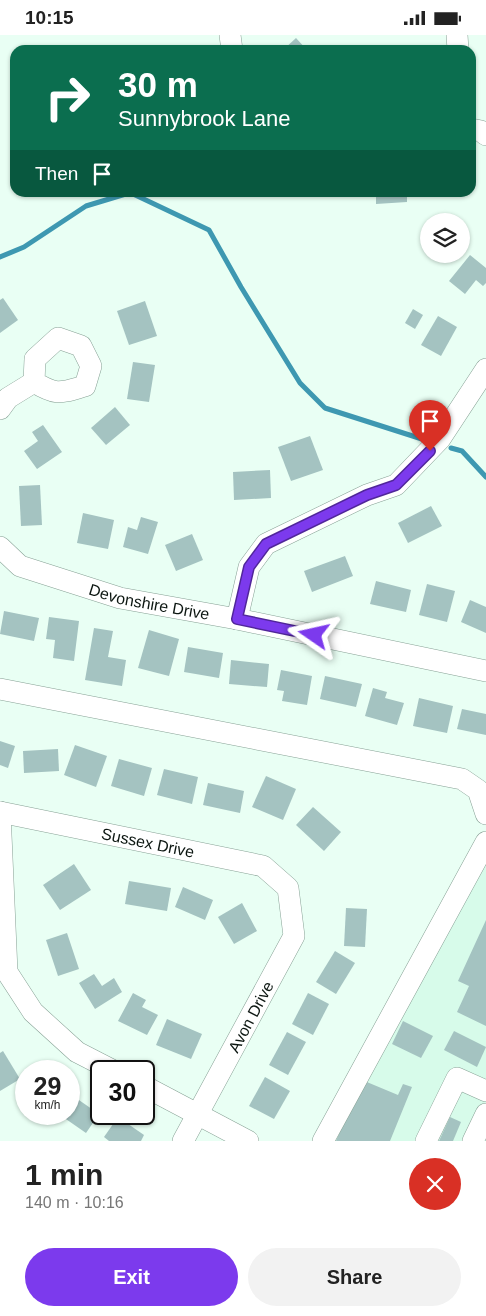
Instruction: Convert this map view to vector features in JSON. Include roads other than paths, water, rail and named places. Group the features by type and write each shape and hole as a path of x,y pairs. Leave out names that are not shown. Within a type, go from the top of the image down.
{"street":[{"path":"237,619 249,567 266,544 367,495 396,485 440,439 486,369"},
{"path":"0,409 8,398 34,381"},
{"name":"Devonshire Drive","path":"0,547 20,566 111,595 237,619 486,671"},
{"path":"0,689 462,779 478,790 486,814"},
{"path":"0,812 6,972 33,1011 77,1052 93,1060"},
{"name":"Sussex Drive","path":"0,812 263,867 288,888"},
{"path":"323,1141 486,842"},
{"name":"Avon Drive","path":"183,1141 294,936 288,888"},
{"path":"426,1141 457,1078 486,1091"},
{"path":"155,1092 248,1141"},
{"path":"473,1141 485,1118"}],"waterway":[{"path":"0,257 24,247 86,206 116,197"},
{"path":"139,197 209,230 241,287 300,383 325,408 422,439"},
{"path":"451,448 462,451 486,477"}]}
